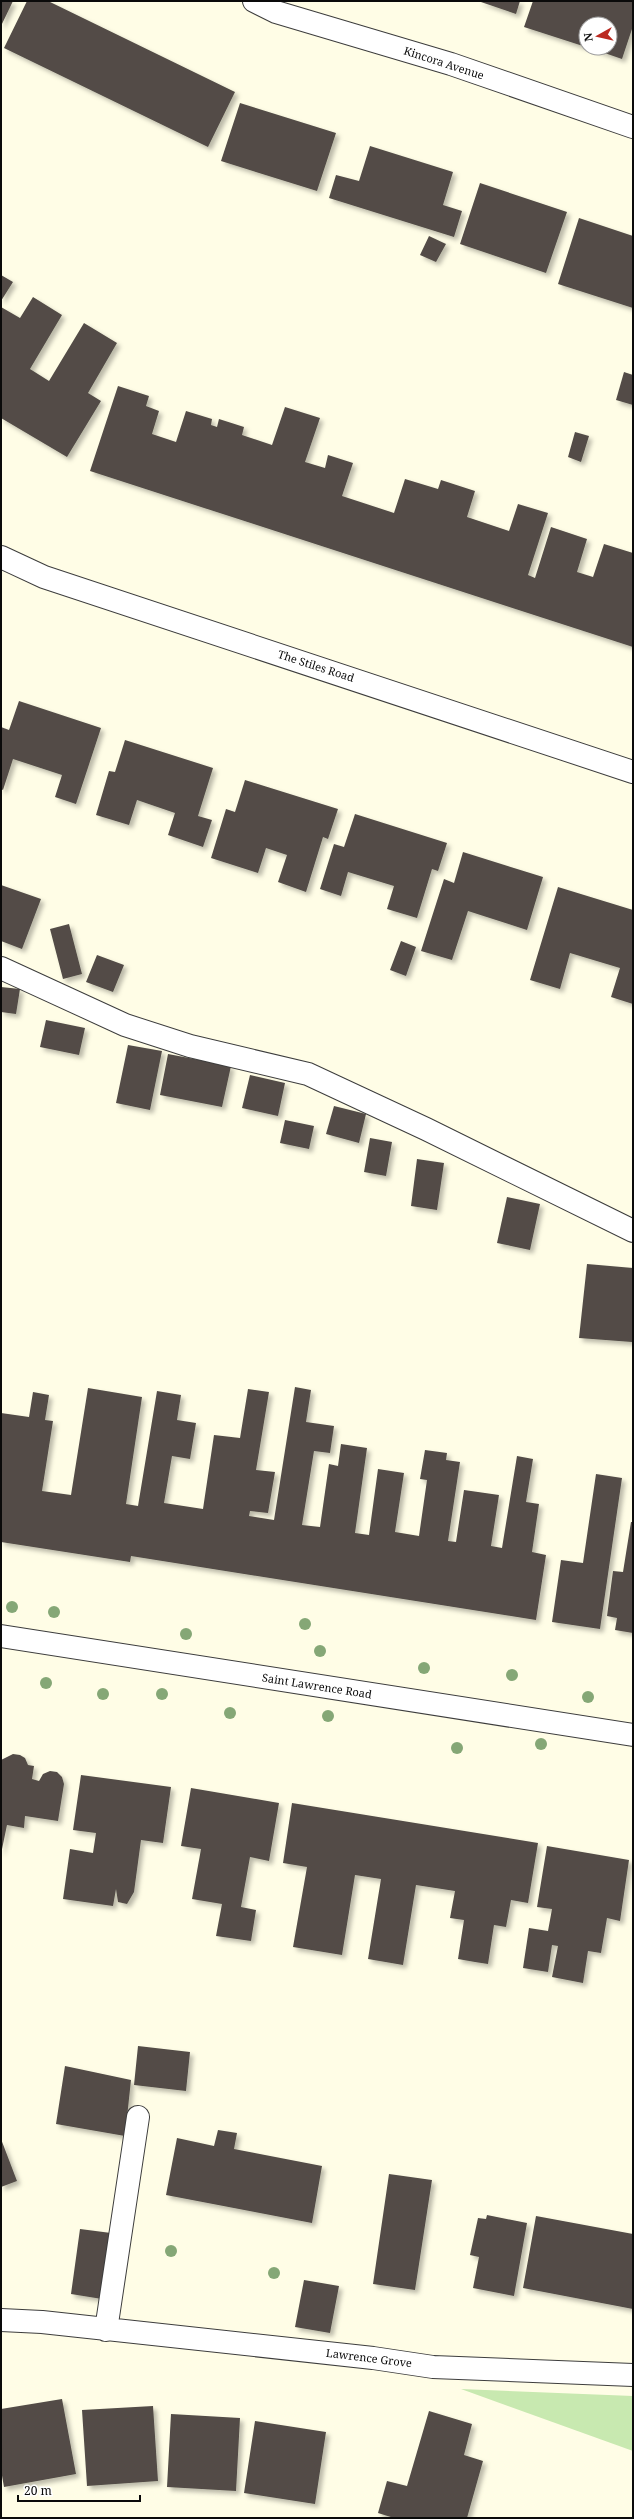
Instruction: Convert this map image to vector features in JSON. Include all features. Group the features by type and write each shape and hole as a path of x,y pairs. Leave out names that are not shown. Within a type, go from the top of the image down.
{"street":[{"name":"Kincora Avenue","path":"254,1 276,12 451,64 633,127"},
{"name":"The Stiles Road","path":"1,557 44,577 633,772"},
{"path":"1,968 125,1025 190,1046 308,1074 426,1129 633,1231"},
{"name":"Saint Lawrence Road","path":"1,1636 633,1735"},
{"path":"106,2330 138,2117"},
{"name":"Lawrence Grove","path":"1,2320 373,2358 433,2367 633,2375"}],"green space":[{"path":"461,2389 633,2396 633,2451"}],"building":[{"path":"1,1 13,1 1,26"},
{"path":"27,1 48,1 235,92 208,147 4,48"},
{"path":"478,1 520,1 516,14"},
{"path":"533,1 633,1 633,26 622,59 613,56 618,56 618,16 578,16 578,44 524,27"},
{"path":"240,103 336,133 317,191 221,161"},
{"path":"370,146 453,172 443,205 462,211 454,237 329,198 336,175 359,181"},
{"path":"480,183 567,212 546,273 460,244"},
{"path":"579,218 633,236 633,308 558,284"},
{"path":"429,236 446,244 436,262 420,255"},
{"path":"1,275 13,282 1,301"},
{"path":"33,297 62,315 30,369 49,381 84,323 117,343 88,393 101,401 67,457 1,418 1,307 20,318"},
{"path":"624,372 633,375 633,405 616,400"},
{"path":"118,386 149,396 146,406 159,411 152,434 176,442 186,411 212,419 211,425 217,427 219,419 244,427 242,435 272,445 285,407 320,418 305,462 325,468 328,455 353,463 342,496 394,513 405,479 438,489 441,480 475,491 467,517 509,531 518,504 548,513 528,575 535,578 551,527 587,539 577,572 593,577 604,544 633,553 633,647 90,471"},
{"path":"575,432 589,436 581,462 568,457"},
{"path":"19,701 101,728 76,804 55,797 62,775 13,759 3,790 1,789 1,727 9,730"},
{"path":"125,740 213,768 198,816 212,820 203,847 168,835 175,813 137,800 129,825 96,815 109,771 115,772"},
{"path":"245,780 338,809 328,839 323,837 306,892 278,882 287,855 266,848 258,873 211,858 226,809 235,812"},
{"path":"355,814 447,843 438,871 432,869 417,918 387,909 394,886 348,872 341,896 320,889 334,844 344,847"},
{"path":"463,852 543,877 527,930 468,911 452,960 421,951 444,879 454,883"},
{"path":"1,885 41,899 22,949 1,941"},
{"path":"558,887 633,910 633,1004 611,997 620,968 570,953 560,989 530,980"},
{"path":"69,924 82,974 63,979 50,929"},
{"path":"401,941 416,947 406,976 390,970"},
{"path":"97,955 124,965 113,992 86,982"},
{"path":"1,987 20,989 16,1014 1,1012"},
{"path":"46,1020 85,1028 79,1055 40,1047"},
{"path":"128,1045 162,1051 150,1110 116,1103"},
{"path":"168,1054 231,1066 222,1107 160,1095"},
{"path":"250,1075 285,1083 278,1116 242,1108"},
{"path":"334,1106 366,1114 359,1143 326,1134"},
{"path":"285,1120 314,1126 309,1149 280,1143"},
{"path":"370,1138 392,1142 386,1176 364,1172"},
{"path":"417,1159 444,1163 437,1210 411,1206"},
{"path":"507,1197 540,1204 530,1250 497,1243"},
{"path":"587,1264 633,1268 632,1342 579,1338"},
{"path":"295,1387 311,1390 306,1422 334,1426 330,1453 314,1451 302,1525 320,1527 329,1464 338,1466 341,1444 367,1448 355,1533 369,1535 378,1469 404,1473 395,1532 419,1536 427,1480 420,1479 425,1450 447,1453 446,1460 460,1462 448,1541 456,1542 464,1490 499,1495 491,1546 502,1548 517,1456 533,1459 526,1502 539,1504 532,1552 546,1555 536,1620 131,1556 130,1562 1,1542 1,1413 29,1417 33,1392 49,1395 45,1420 53,1421 42,1491 71,1495 88,1388 142,1397 126,1504 138,1506 157,1391 181,1395 177,1420 196,1423 190,1459 172,1456 164,1503 203,1509 214,1435 240,1438 248,1389 269,1392 256,1470 275,1472 268,1513 250,1511 249,1516 274,1520"},
{"path":"596,1474 622,1478 600,1629 552,1622 561,1560 583,1563"},
{"path":"631,1522 633,1522 633,1633 615,1630 617,1618 607,1616 613,1571 623,1572"},
{"path":"13,1754 20,1755 25,1758 28,1765 34,1766 32,1779 39,1781 43,1774 50,1771 57,1772 62,1777 64,1784 58,1821 25,1816 24,1828 7,1825 1,1854 1,1760"},
{"path":"81,1775 171,1787 163,1843 141,1840 134,1892 127,1904 118,1902 116,1889 113,1906 63,1899 70,1849 93,1853 96,1833 73,1830"},
{"path":"191,1788 279,1803 269,1861 250,1857 241,1907 256,1910 251,1941 216,1936 222,1904 192,1899 201,1849 181,1846"},
{"path":"292,1803 538,1843 528,1903 511,1900 506,1927 494,1925 488,1964 475,1962 458,1959 464,1920 450,1918 455,1891 416,1885 403,1965 368,1959 381,1879 355,1875 342,1955 293,1947 307,1867 283,1863"},
{"path":"547,1846 629,1860 620,1921 607,1918 601,1953 588,1951 583,1983 552,1977 558,1946 552,1945 548,1972 523,1968 529,1928 548,1931 552,1909 537,1907"},
{"path":"138,2046 190,2052 186,2091 134,2085"},
{"path":"65,2066 131,2080 125,2136 56,2124"},
{"path":"218,2130 237,2133 234,2149 322,2166 312,2223 166,2195 177,2138 214,2146"},
{"path":"1,2139 17,2181 1,2187"},
{"path":"389,2174 432,2180 415,2290 373,2284"},
{"path":"487,2215 527,2223 514,2296 473,2288 479,2257 470,2255 478,2218 486,2219"},
{"path":"536,2216 633,2234 633,2309 523,2288"},
{"path":"80,2229 111,2233 102,2299 71,2294"},
{"path":"304,2280 339,2286 330,2333 295,2327"},
{"path":"62,2399 76,2474 4,2487 1,2470 1,2409"},
{"path":"153,2406 158,2481 87,2486 82,2410"},
{"path":"429,2411 472,2424 464,2455 483,2461 467,2518 394,2518 378,2513 387,2481 407,2486"},
{"path":"171,2414 240,2418 236,2491 167,2487"},
{"path":"255,2421 326,2432 315,2504 244,2493"}]}
